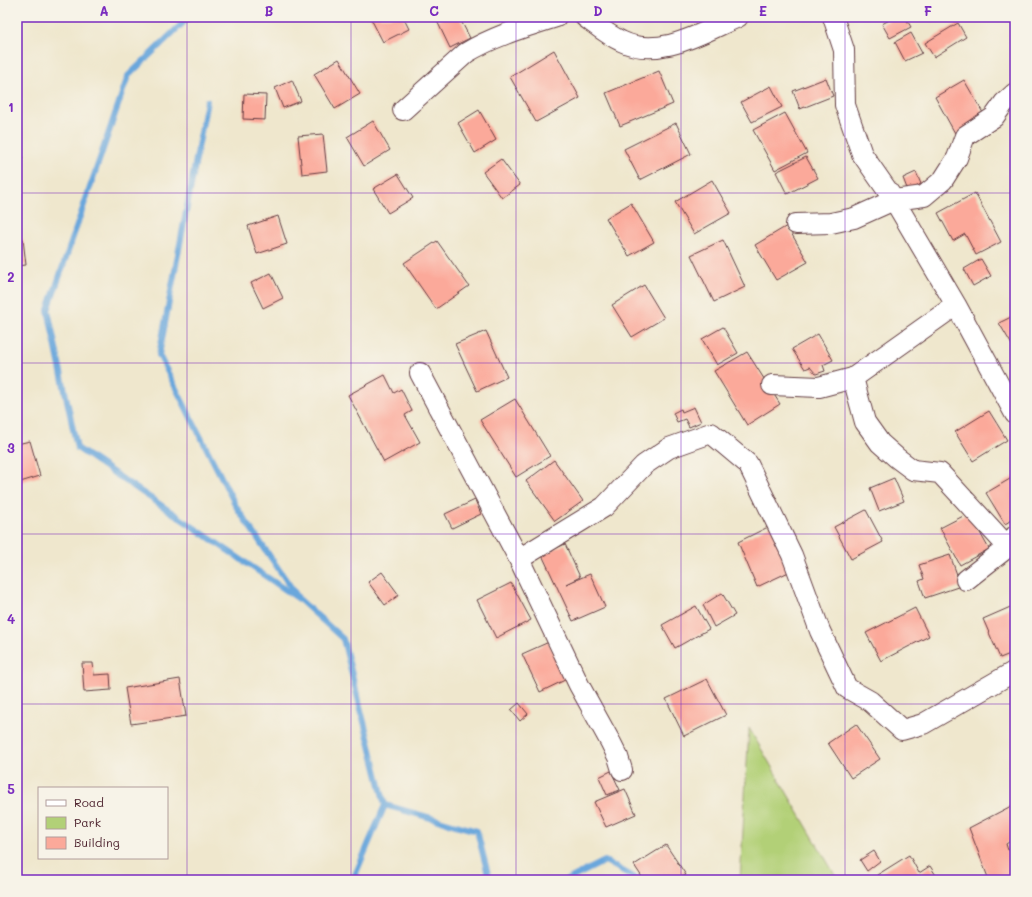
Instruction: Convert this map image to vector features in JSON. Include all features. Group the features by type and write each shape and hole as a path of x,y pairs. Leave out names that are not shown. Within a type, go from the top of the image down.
{"street":[{"path":"403,110 466,53 477,46 493,38 556,17"},
{"path":"585,17 620,41 645,48 661,46 688,39 738,17"},
{"path":"833,17 844,50 845,105 862,154 894,200 956,305 1015,414"},
{"path":"796,224 831,222 854,218 894,200 924,196 943,180 957,158 965,136 994,117 1004,103 1015,93"},
{"path":"772,385 819,387 853,378 956,305"},
{"path":"420,373 519,559 579,685 611,743 622,770"},
{"path":"853,378 865,422 880,443 896,458 913,470 940,473 1011,541 966,580"},
{"path":"519,559 604,507 644,465 669,448 711,433 748,464 792,555 820,630 847,688 870,701 902,730 923,724 1015,671"}],"green space":[{"path":"749,728 838,880 740,880"}],"building":[{"path":"370,17 403,17 409,29 383,42"},
{"path":"445,17 459,17 470,38 450,48 437,21"},
{"path":"895,17 905,17 911,27 890,38 882,24"},
{"path":"958,23 966,37 934,57 925,43"},
{"path":"911,33 922,53 905,61 895,42"},
{"path":"554,50 580,98 536,122 510,77"},
{"path":"339,59 360,94 335,109 314,74"},
{"path":"659,71 673,104 620,126 606,93"},
{"path":"826,78 833,96 800,109 793,91"},
{"path":"292,80 301,101 283,108 275,88"},
{"path":"964,80 986,118 956,135 935,97"},
{"path":"771,86 782,107 752,122 741,102"},
{"path":"244,94 266,95 265,120 243,119"},
{"path":"479,110 496,140 475,153 458,123"},
{"path":"785,113 807,153 775,170 753,130"},
{"path":"373,121 390,150 364,166 347,137"},
{"path":"676,123 691,154 640,180 624,149"},
{"path":"17,131 23,159 17,160"},
{"path":"323,134 327,171 302,174 298,136"},
{"path":"806,157 818,178 787,194 776,172"},
{"path":"501,159 520,185 502,198 483,172"},
{"path":"916,172 921,184 908,191 903,178"},
{"path":"398,174 413,198 388,213 373,189"},
{"path":"712,180 731,213 694,234 675,202"},
{"path":"975,193 1001,242 976,255 965,234 953,241 938,213"},
{"path":"631,203 654,242 629,256 606,218"},
{"path":"278,216 287,244 257,254 248,226"},
{"path":"787,226 808,262 776,280 755,245"},
{"path":"23,239 26,265 17,266 17,240"},
{"path":"723,240 745,287 714,302 691,255"},
{"path":"437,241 469,286 436,309 404,263"},
{"path":"981,259 991,276 973,286 964,269"},
{"path":"271,273 283,298 263,308 251,283"},
{"path":"644,285 664,318 632,337 612,305"},
{"path":"1015,315 1015,350 999,323"},
{"path":"723,327 738,353 717,365 702,339"},
{"path":"486,331 507,377 477,391 455,344"},
{"path":"818,334 833,360 823,365 825,371 816,374 810,367 805,369 792,349"},
{"path":"747,352 780,404 747,425 714,371"},
{"path":"385,375 394,393 401,389 412,411 405,415 420,442 384,462 348,395"},
{"path":"515,399 550,456 516,477 480,420"},
{"path":"694,407 701,422 689,427 685,419 677,422 673,413 681,409 682,412"},
{"path":"989,411 1007,440 973,461 955,432"},
{"path":"30,441 40,476 17,483 17,444"},
{"path":"554,460 583,501 555,521 526,481"},
{"path":"1015,476 1015,518 1005,524 986,493"},
{"path":"894,478 904,501 879,511 870,488"},
{"path":"475,500 481,514 452,528 445,514"},
{"path":"866,510 883,542 851,559 834,527"},
{"path":"969,513 989,549 960,565 940,528"},
{"path":"774,524 795,569 757,587 738,542"},
{"path":"565,544 580,577 566,584 590,574 605,607 573,621 542,555"},
{"path":"950,555 961,586 925,598 919,581 924,579 919,565"},
{"path":"382,572 399,595 385,605 368,582"},
{"path":"511,583 531,620 496,638 477,600"},
{"path":"722,593 735,615 714,627 703,605"},
{"path":"1015,605 1015,652 1000,658 983,619"},
{"path":"696,606 709,629 675,648 662,625"},
{"path":"915,608 929,636 881,661 866,633"},
{"path":"549,642 567,679 540,692 522,654"},
{"path":"82,663 93,663 94,675 110,674 111,690 84,692"},
{"path":"180,679 186,716 131,724 125,688"},
{"path":"707,679 726,715 684,736 666,699"},
{"path":"519,703 528,714 520,721 511,710"},
{"path":"856,724 880,759 851,778 828,743"},
{"path":"611,771 620,790 607,795 599,777"},
{"path":"625,789 636,814 606,827 594,802"},
{"path":"1015,804 1015,838 1006,844 1008,850 1015,848 1015,880 989,880 969,828"},
{"path":"666,845 686,875 677,880 644,880 634,865"},
{"path":"874,851 880,861 867,871 860,860"},
{"path":"909,855 919,873 930,866 939,880 880,880 877,875"}],"waterway":[{"path":"189,17 128,76 48,310 77,448 299,599 343,639 385,805 353,880"},
{"path":"207,101 159,355 237,508 297,596"},
{"path":"385,805 477,831 489,878 493,880"},
{"path":"567,880 605,861 639,880"}]}
